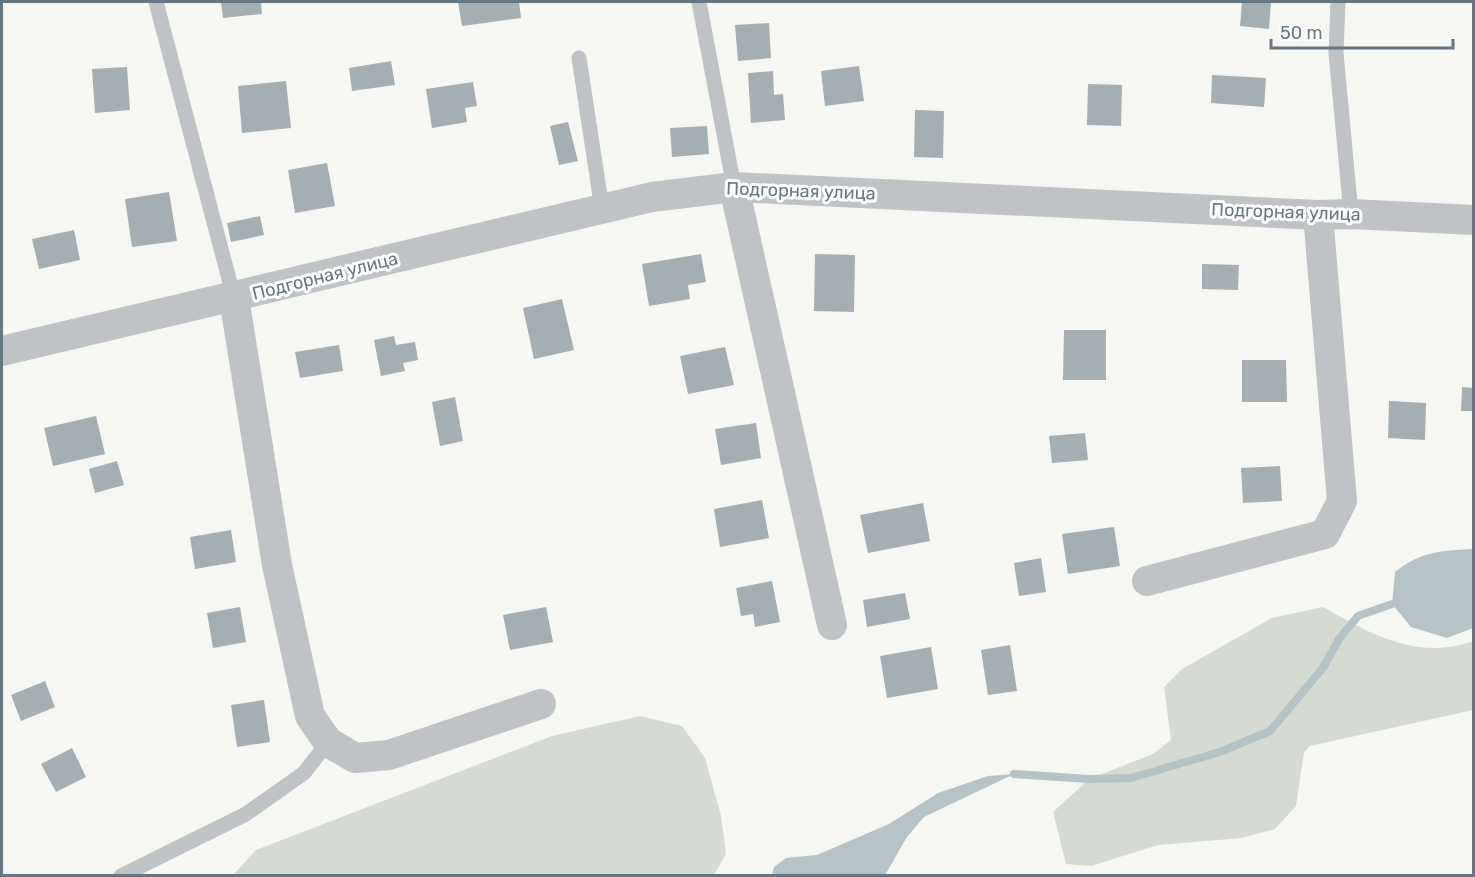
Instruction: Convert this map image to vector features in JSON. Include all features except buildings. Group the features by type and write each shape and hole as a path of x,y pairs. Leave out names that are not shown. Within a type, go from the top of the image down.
{"street":[{"name":"Подгорная улица","path":"2,351 234,298 652,197 734,187 1318,215 1351,214 1473,220"},
{"path":"734,187 832,625"},
{"path":"1147,581 1325,534 1342,501 1318,215"},
{"path":"234,298 277,566 310,716 328,742 355,758 389,755 541,704"}],"lane":[{"path":"156,2 234,298"},
{"path":"699,2 734,187"},
{"path":"1338,2 1336,53 1351,214"},
{"path":"579,58 602,209"},
{"path":"121,876 246,814 304,773 328,742"}],"shaded area":[{"path":"1473,549 1473,628 1447,638 1411,627 1392,604 1395,572 1414,560 1432,553"},
{"path":"1323,607 1359,627 1395,642 1433,648 1473,641 1473,710 1310,746 1304,752 1296,806 1275,829 1242,838 1158,845 1091,866 1066,864 1053,812 1089,779 1153,754 1171,740 1164,687 1182,669 1272,618"},
{"path":"640,716 682,726 705,758 721,816 726,854 714,875 233,875 256,850 552,736"},
{"path":"1014,774 924,817 907,837 885,875 772,875 774,867 786,858 817,855 889,824 938,793 988,776"}],"waterway":[{"path":"1014,774 1089,779 1131,778 1220,752 1270,731 1323,668 1339,639 1358,616 1392,604"}]}
